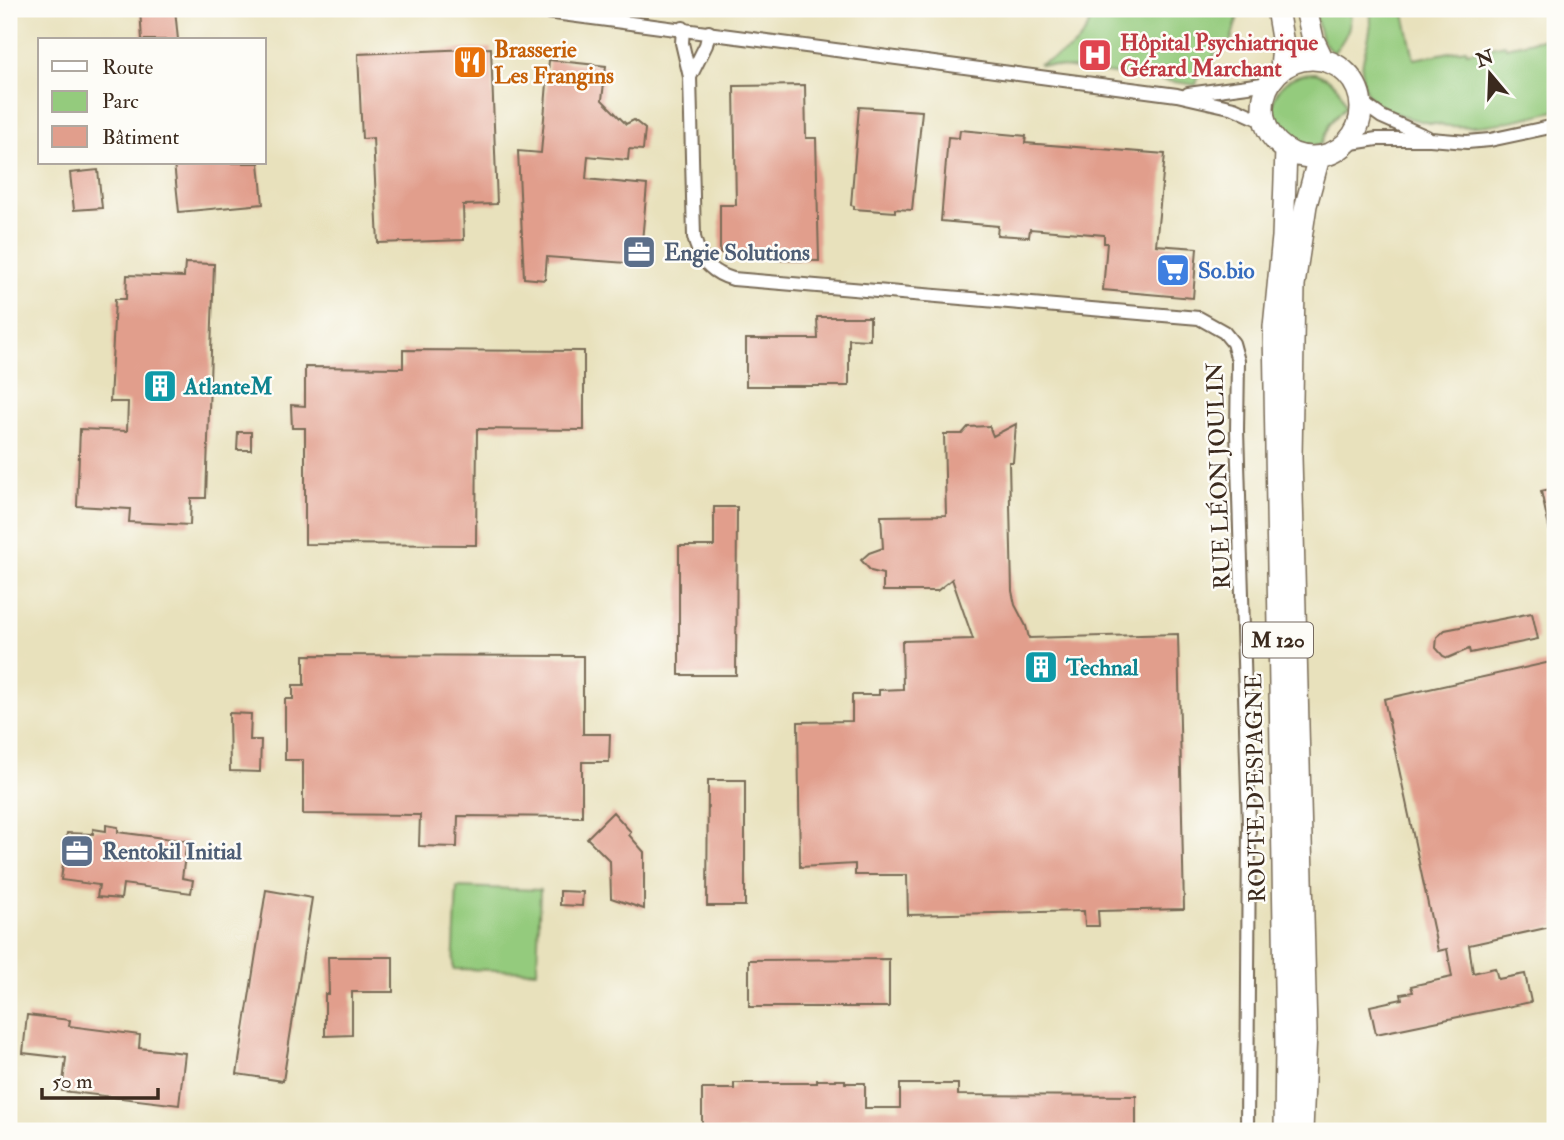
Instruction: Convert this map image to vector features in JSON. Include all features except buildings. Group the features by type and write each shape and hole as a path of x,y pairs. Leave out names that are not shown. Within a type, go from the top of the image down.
{"main road":[{"path":"1276,76 1294,62 1308,59 1323,60 1339,67 1354,82 1361,102 1360,118 1355,132 1345,144 1319,157 1302,156 1286,150 1273,138 1265,122 1263,102 1276,76 1283,44 1277,9"},
{"path":"1306,9 1313,39 1323,60"},
{"name":"ROUTE D'ESPAGNE","path":"1285,1131 1286,1046 1274,327 1283,237 1286,150"},
{"name":"ROUTE D'ESPAGNE","path":"1302,1131 1306,1031 1292,470 1294,285 1306,205 1319,157"}],"street":[{"path":"524,9 1177,95 1234,108 1265,122"},
{"name":"RUE LÉON JOULIN","path":"683,28 682,43 690,76 694,237 697,252 711,270 719,275 733,279 1199,318 1224,332 1233,343 1238,361 1237,430 1247,748 1247,1131"},
{"name":"RUE LÉON JOULIN","path":"690,76 706,45 709,32"},
{"path":"1177,95 1276,76"},
{"path":"1361,102 1382,117 1430,139"},
{"path":"1345,144 1377,139 1479,141 1555,126"}],"green space":[{"path":"1093,9 1240,9 1229,47 1218,44 1210,70 1201,67 1196,85 1039,64 1059,56 1075,45 1086,30"},
{"path":"1314,9 1350,9 1347,33 1333,53 1322,40"},
{"path":"1370,9 1403,9 1414,59 1504,44 1506,47 1546,38 1548,42 1555,40 1555,111 1495,124 1457,126 1418,121 1380,106 1368,95 1362,74 1370,29"},
{"path":"1315,73 1335,85 1346,106 1330,123 1321,144 1301,144 1286,138 1277,127 1273,113 1274,99 1282,86 1295,77"},
{"path":"457,887 540,890 537,971 453,969"}],"place":[{"name":"Hôpital Psychiatrique Gérard Marchant","path":"1095,55"},
{"name":"Brasserie Les Frangins","path":"470,62"},
{"name":"Engie Solutions","path":"639,252"},
{"name":"So.bio","path":"1173,270"},
{"name":"AtlanteM","path":"160,386"},
{"name":"Technal","path":"1041,667"},
{"name":"Rentokil Initial","path":"77,851"}]}
